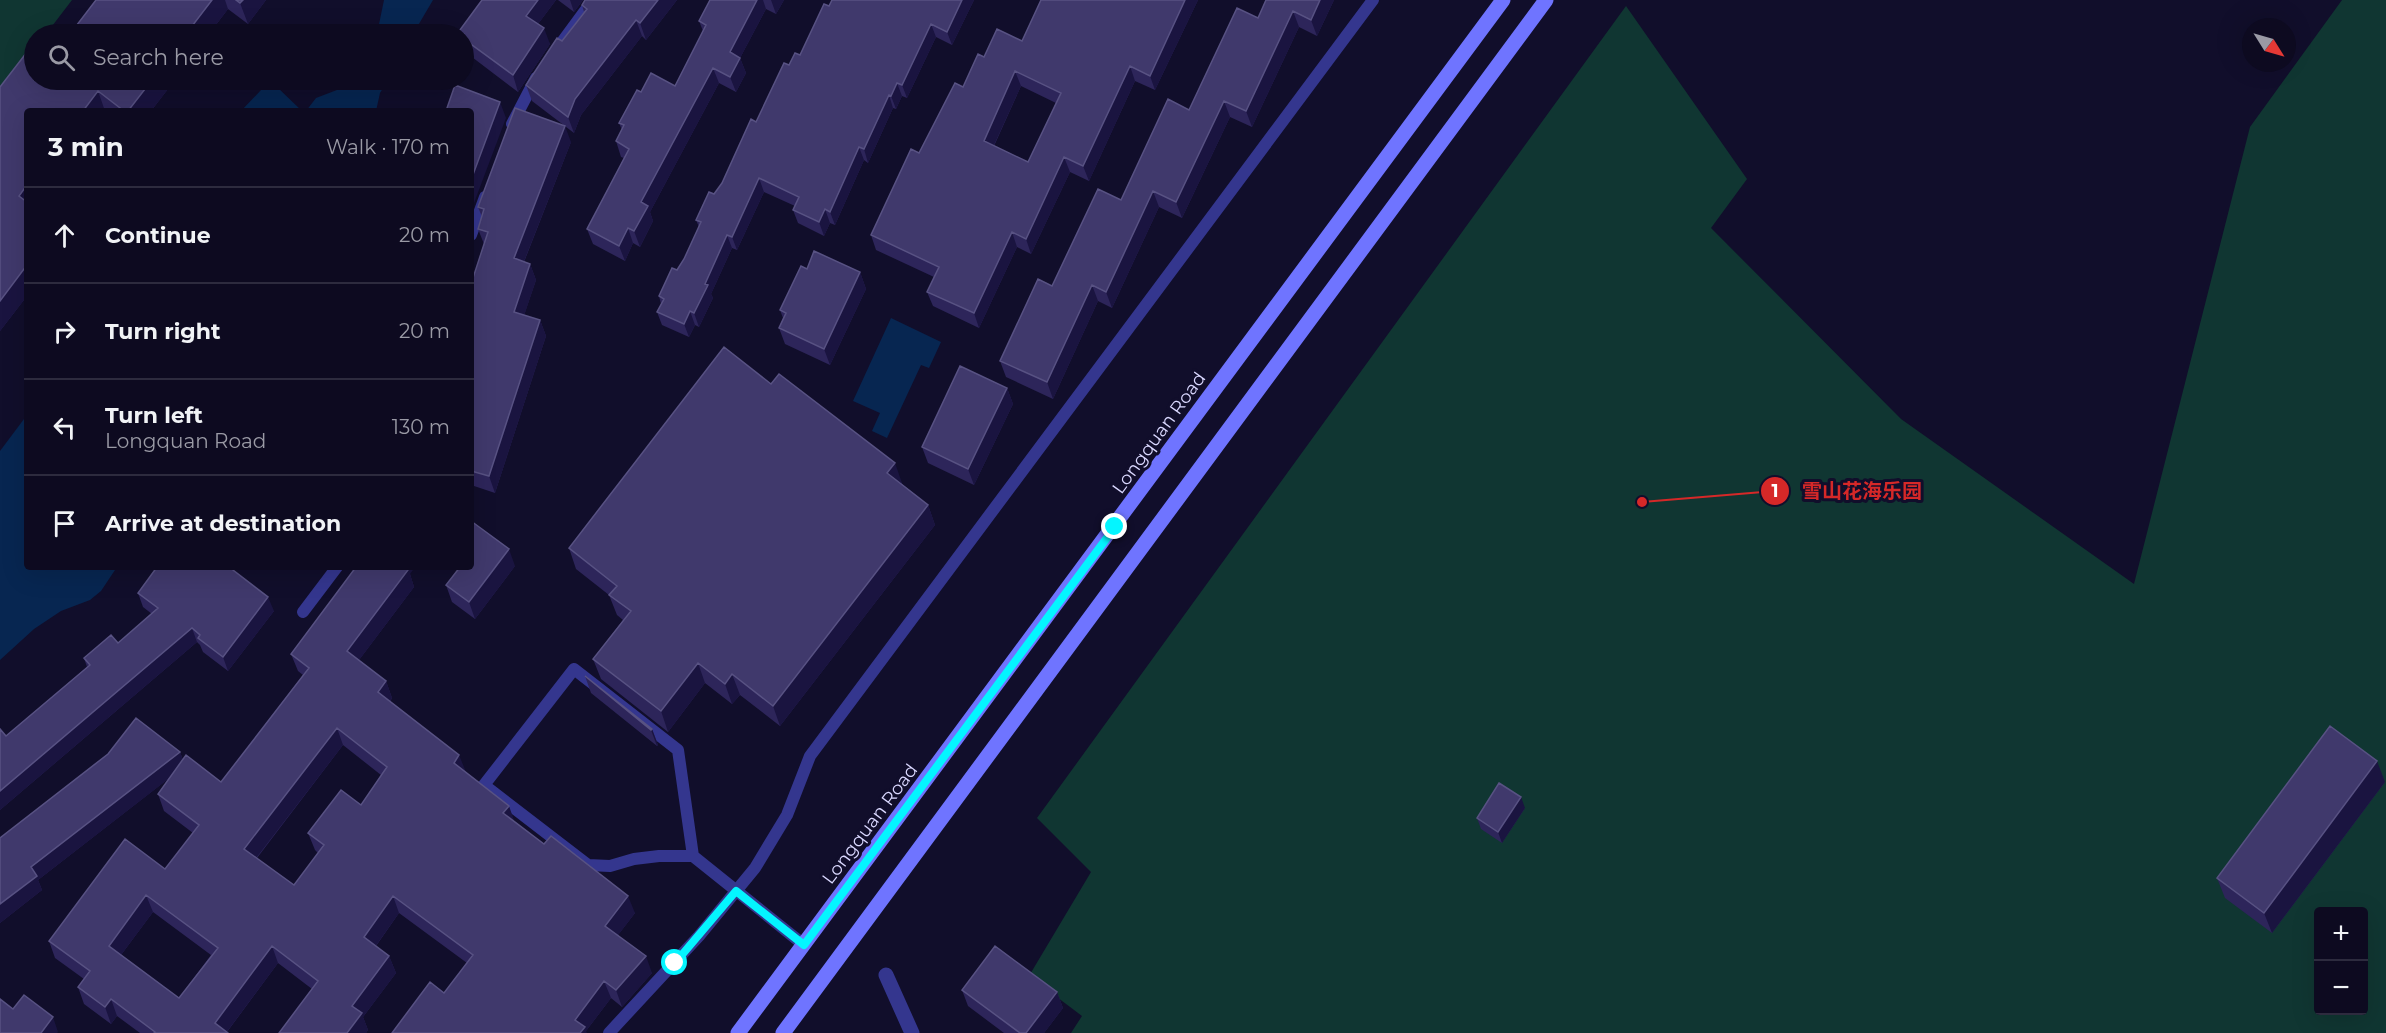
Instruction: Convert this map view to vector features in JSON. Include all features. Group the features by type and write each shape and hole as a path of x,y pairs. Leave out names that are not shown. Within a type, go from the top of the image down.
{"main road":[{"name":"Longquan Road","path":"738,1033 1503,0"},
{"path":"783,1033 1546,0"}],"street":[{"path":"886,975 912,1033"}],"lane":[{"path":"506,140 518,109 548,60 593,0"},
{"path":"609,1033 675,963 736,891 772,842 787,815 810,756 1373,0"},
{"path":"474,227 491,183"},
{"path":"303,612 335,570"},
{"path":"693,856 678,750 574,669 484,785 588,865 610,866 633,859 659,856 693,856 804,945"}],"green space":[{"path":"0,0 72,0 54,24 24,24 24,63 0,95"},
{"path":"2342,0 2386,0 2386,1033 1071,1033 1082,1016 1029,976 1091,872 1037,818 1626,6 1747,179 1711,228 1901,419 2134,584 2250,127 2290,72 2296,72 2296,64"}],"water":[{"path":"384,0 433,0 419,24 379,24"},
{"path":"261,90 280,90 299,108 244,108"},
{"path":"337,90 382,90 377,108 308,108 316,98"},
{"path":"891,318 941,342 929,368 921,365 887,438 872,431 880,413 853,401"},
{"path":"24,419 24,570 115,570 101,591 90,600 61,611 34,629 0,660 0,451"}],"building":[{"path":"96,0 212,0 194,24 78,24"},
{"path":"482,0 538,0 526,16 544,28 513,75 474,46 474,24 464,24"},
{"path":"585,0 658,0 640,23 636,20 575,99 568,117 526,85 557,38 562,41 587,9 582,5"},
{"path":"710,0 757,0 730,52 740,58 730,77 713,68 641,202 648,206 634,231 628,228 619,246 587,229 629,149 616,141 624,125 619,123 637,90 641,92 651,73 675,86 706,25 699,21"},
{"path":"832,0 962,0 947,32 931,24 902,85 897,83 891,96 889,95 864,149 859,147 830,212 825,209 819,222 793,210 799,197 759,178 732,237 727,235 705,284 708,285 694,313 690,311 684,324 657,312 664,299 659,296 672,268 677,270 684,259 701,222 696,220 709,192 714,194 722,183 751,119 756,122 784,63 789,65 795,53 800,55 824,4 829,6"},
{"path":"1041,0 1185,0 1150,76 1130,66 1083,166 1064,157 1026,239 1012,232 974,313 927,292 939,267 871,235 911,149 919,153 955,83 963,87 978,54 984,57 997,29 1022,41","holes":["1015,71 1061,93 1028,162 984,141"]},
{"path":"1266,0 1320,0 1311,20 1293,11 1246,111 1224,101 1176,202 1153,191 1106,292 1092,285 1047,382 1000,361 1038,279 1052,286 1098,189 1121,200 1168,99 1189,110 1237,8 1258,18"},
{"path":"24,56 24,90 144,90 130,108 120,108 98,91 85,108 24,108 24,189 19,196 24,200 24,269 0,301 0,87"},
{"path":"453,90 468,90 500,102 474,172 474,108 447,108"},
{"path":"515,108 565,126 514,258 530,264 514,312 540,320 489,476 474,472 474,275 488,232 478,229 484,209 478,207"},
{"path":"814,251 860,272 824,349 779,328 786,313 780,310 801,266 807,269"},
{"path":"724,347 771,384 779,374 895,463 887,473 928,505 773,706 732,674 725,684 698,663 661,711 593,659 631,611 609,595 617,586 569,548"},
{"path":"960,366 1007,388 968,469 922,447"},
{"path":"474,523 509,549 469,602 446,585 458,570 474,570"},
{"path":"155,570 233,570 268,597 223,657 198,638 200,635 192,628 0,791 0,729 6,736 90,665 84,658 111,635 118,643 158,608 138,593"},
{"path":"354,570 408,570 347,651 386,681 378,692 459,755 454,763 509,806 503,813 544,844 551,836 628,896 605,926 646,956 616,990 604,981 575,1020 585,1027 580,1033 392,1033 430,982 444,993 473,955 393,896 364,937 389,956 352,1006 362,1013 347,1033 279,1033 318,981 272,946 215,1023 228,1033 154,1033 111,999 105,1007 78,987 90,971 49,941 125,839 165,869 199,825 158,794 186,755 221,782 309,668 291,654","holes":["337,728 387,767 361,805 341,790 308,833 324,845 294,885 244,849","146,895 218,948 179,998 109,946"]},
{"path":"585,676 652,729 651,730"},
{"path":"136,718 180,752 31,867 37,876 0,904 0,838 108,754"},
{"path":"2330,726 2377,761 2264,913 2217,878"},
{"path":"1499,783 1521,797 1498,832 1477,818"},
{"path":"995,946 1057,992 1026,1033 1020,1033 962,990"},
{"path":"24,995 53,1017 41,1033 0,1033 0,999 13,1009"}],"place":[{"name":"雪山花海乐园","path":"1642,502"}],"route":[{"path":"675,963 736,891 804,945 1115,527"}]}
